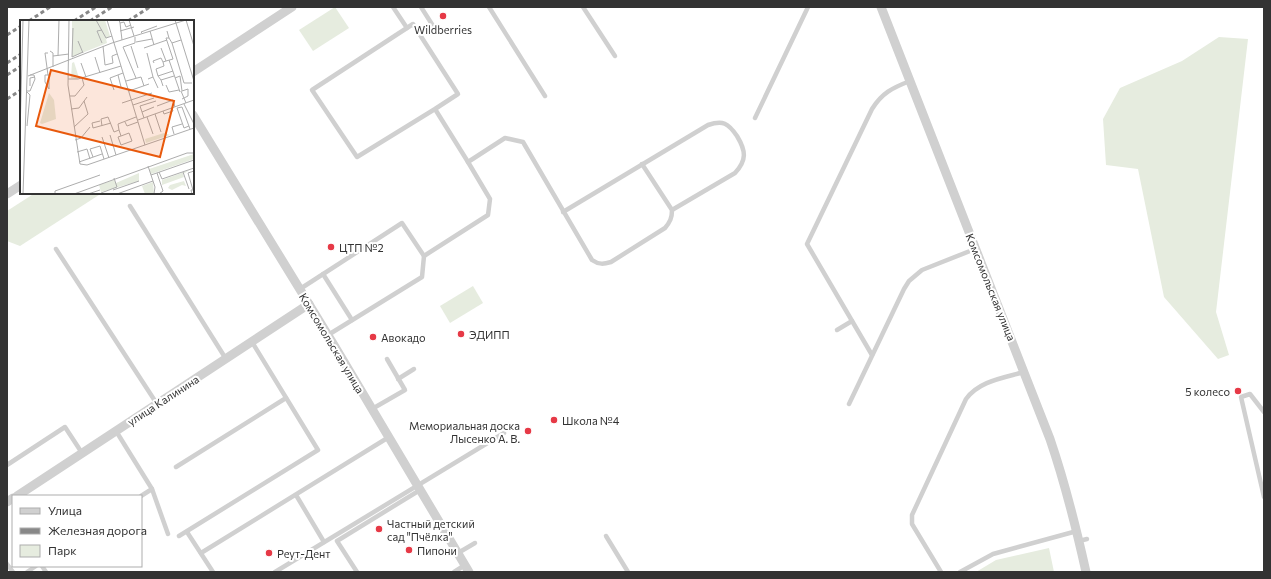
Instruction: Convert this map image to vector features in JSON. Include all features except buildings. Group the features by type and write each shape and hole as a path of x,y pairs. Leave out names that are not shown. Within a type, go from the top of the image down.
{"street":[{"path":"194,68 292,7"},
{"name":"Комсомольская улица","path":"881,7 1050,439 1062,473 1077,531 1083,540 1086,572"},
{"name":"Комсомольская улица","path":"194,117 328,335 467,568"},
{"path":"7,194 20,186"},
{"name":"улица Калинина","path":"19,495 309,304"}],"lane":[{"path":"393,7 407,28"},
{"path":"421,7 435,29"},
{"path":"489,7 545,96"},
{"path":"583,7 615,56"},
{"path":"755,118 808,7"},
{"path":"413,24 458,94 435,109 357,157 312,90 413,24"},
{"path":"872,355 807,244 878,99 884,93 910,81"},
{"path":"424,256 488,215 490,199 435,109"},
{"path":"563,212 708,125 717,122 732,128 744,150 744,158 741,167 735,174 672,210"},
{"path":"468,162 505,138 523,142 592,260 598,264 611,262 665,228 672,217 672,210 642,164"},
{"path":"130,206 226,359"},
{"path":"300,289 402,223 424,256 422,277 328,335"},
{"path":"56,249 157,404"},
{"path":"849,404 909,281 922,270 975,249"},
{"path":"323,274 352,320"},
{"path":"837,330 852,321"},
{"path":"179,536 318,450 252,342"},
{"path":"372,409 405,390 387,359"},
{"path":"398,379 414,369"},
{"path":"941,572 912,524 912,515 966,399 971,392 984,384 1024,371"},
{"path":"1264,412 1250,394 1241,397 1264,497"},
{"path":"176,467 286,398"},
{"path":"7,465 65,427 82,453"},
{"path":"116,431 152,489 168,534"},
{"path":"357,572 337,541 504,433"},
{"path":"201,553 389,437"},
{"path":"276,572 324,542 419,488"},
{"path":"142,495 152,489"},
{"path":"296,495 324,542"},
{"path":"960,572 993,554 1077,531"},
{"path":"187,532 213,572"},
{"path":"606,536 628,572"},
{"path":"458,553 475,542"},
{"path":"7,564 12,572"},
{"path":"454,572 467,568"}],"green space":[{"path":"335,7 349,28 313,51 299,30"},
{"path":"1219,37 1248,39 1216,312 1229,355 1218,359 1164,297 1138,169 1106,165 1103,119 1120,88 1182,61"},
{"path":"33,194 100,194 20,246 7,241 7,211"},
{"path":"473,286 483,303 450,323 440,306"},
{"path":"1049,548 1054,572 976,572 996,560"}],"railway":[{"path":"30,20 50,7"},
{"path":"76,20 96,7"},
{"path":"92,20 112,7"},
{"path":"130,20 150,7"},
{"path":"7,35 20,27"},
{"path":"7,63 20,55"},
{"path":"7,75 20,67"},
{"path":"7,99 20,91"}],"place":[{"name":"Wildberries","path":"443,16"},
{"name":"ЦТП №2","path":"331,247"},
{"name":"ЭДИПП","path":"461,334"},
{"name":"Авокадо","path":"373,337"},
{"name":"5 колесо","path":"1238,391"},
{"name":"Школа №4","path":"554,420"},
{"name":"Мемориальная доска Лысенко А. В.","path":"528,431"},
{"name":"Частный детский сад \"Пчёлка\"","path":"379,529"},
{"name":"Пипони","path":"409,550"},
{"name":"Реут-Дент","path":"269,553"}]}
